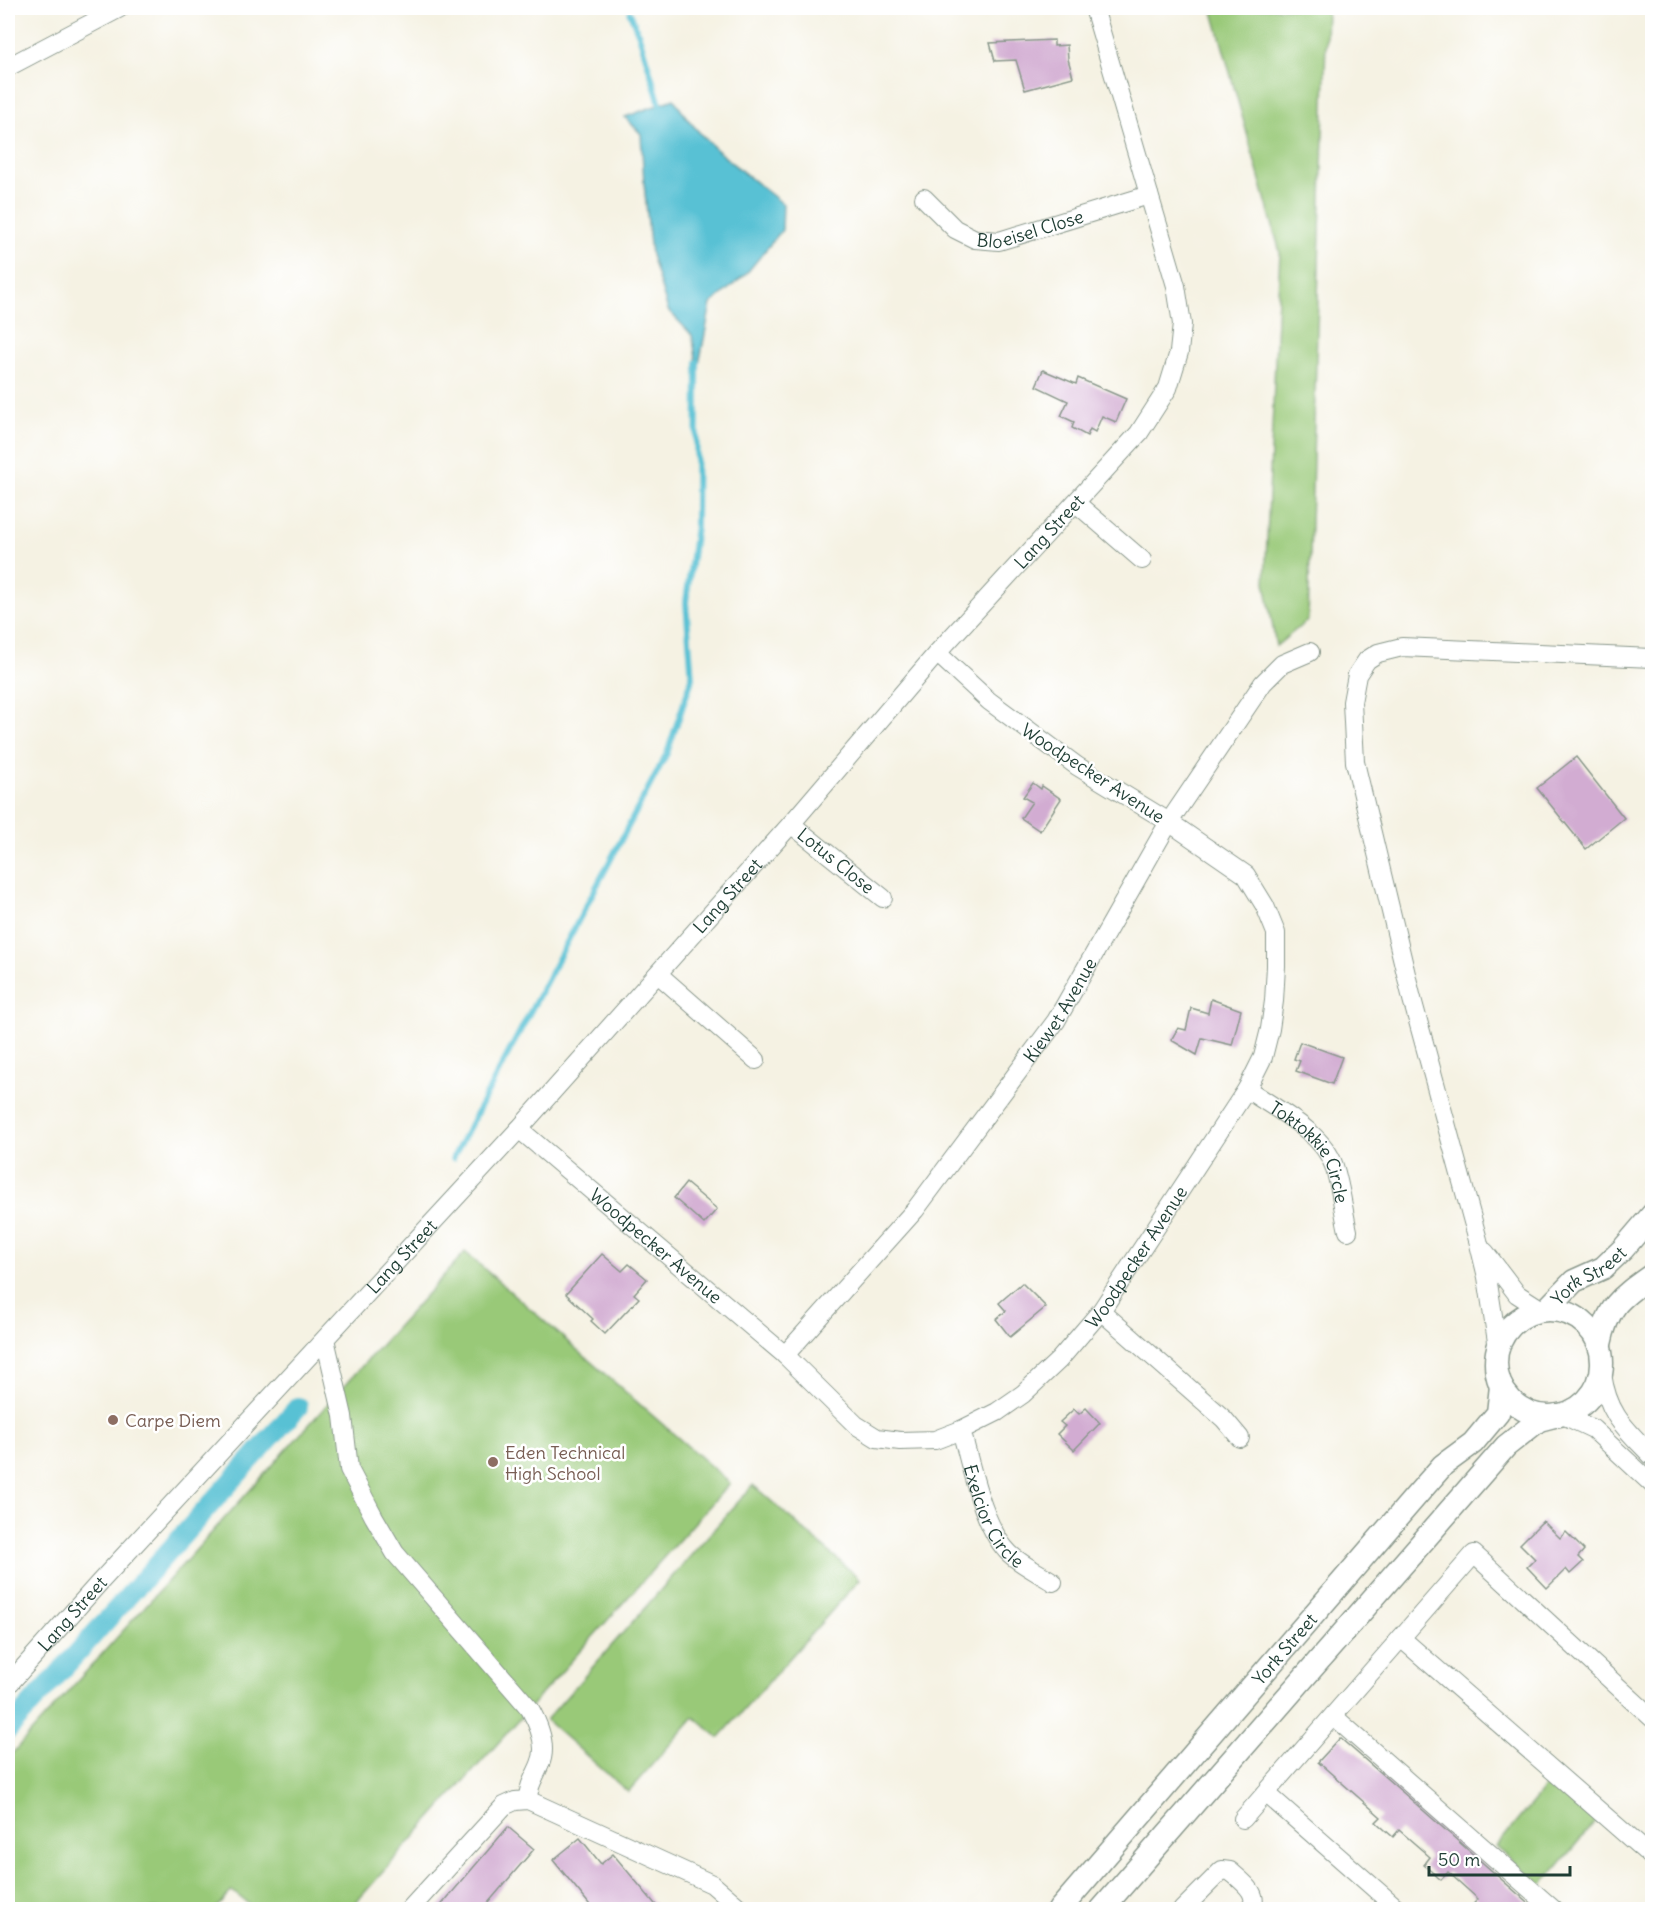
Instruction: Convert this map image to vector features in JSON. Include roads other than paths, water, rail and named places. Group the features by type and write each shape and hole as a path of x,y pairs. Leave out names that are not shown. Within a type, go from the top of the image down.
{"main road":[{"name":"York Street","path":"1544,1310 1574,1281 1603,1268 1653,1215"},
{"path":"1602,1374 1602,1354 1599,1344 1605,1322 1619,1300 1653,1275"},
{"name":"York Street","path":"1059,1910 1443,1465 1473,1443 1498,1413 1501,1386 1496,1367 1498,1348 1506,1331 1519,1318 1544,1310 1558,1310 1579,1318 1588,1325 1599,1344"},
{"name":"York Street","path":"1101,1910 1506,1446 1539,1420 1573,1410 1592,1396 1602,1374"},
{"path":"1501,1386 1508,1396 1525,1410 1547,1416 1560,1415"}],"street":[{"path":"8,67 120,8"},
{"name":"Lang Street","path":"8,1685 99,1583 519,1129 790,824 937,653 1139,433 1168,388 1179,352 1182,324 1176,286 1094,8"},
{"name":"Bloeisel Close","path":"924,198 955,229 975,239 999,241 1149,195"},
{"path":"1076,503 1142,560"},
{"path":"1498,1348 1487,1277 1478,1240 1412,999 1355,762 1352,702 1357,675 1367,660 1378,653 1402,647 1653,658"},
{"name":"Kiewet Avenue","path":"785,1355 915,1210 1056,1021 1169,822 1263,683 1282,664 1310,652"},
{"name":"Woodpecker Avenue","path":"519,1129 785,1355 856,1425 877,1438 900,1441 935,1440 961,1430 997,1412 1023,1394 1059,1360 1101,1311 1247,1089 1263,1057 1270,1029 1275,993 1276,933 1265,906 1246,875 1169,822 1068,760 989,701 937,653"},
{"name":"Lotus Close","path":"790,824 883,898"},
{"path":"658,974 756,1060"},
{"name":"Toktokkie Circle","path":"1247,1089 1312,1134 1325,1148 1334,1165 1348,1231"},
{"path":"1478,1240 1492,1263 1517,1293 1544,1310"},
{"path":"1101,1311 1224,1419 1240,1438"},
{"path":"325,1339 343,1416 349,1469 374,1517 395,1552 530,1709 537,1723 543,1751 541,1763 528,1789 528,1800"},
{"path":"1602,1374 1604,1391 1618,1421 1653,1456"},
{"path":"1560,1415 1593,1429 1653,1484"},
{"name":"Exelcior Circle","path":"961,1430 982,1503 999,1540 1010,1554 1053,1582"},
{"path":"1631,1464 1653,1497"},
{"path":"1243,1819 1474,1554 1652,1715"},
{"path":"1401,1638 1653,1857"},
{"path":"1333,1716 1554,1910"},
{"path":"1266,1793 1399,1910"},
{"path":"409,1910 504,1806 514,1801 528,1800 712,1884 742,1910"},
{"path":"1182,1910 1222,1870 1226,1869 1253,1894 1254,1903 1250,1910"}],"water":[{"path":"674,99 710,143 783,204 782,230 746,274 711,304 698,369 692,335 668,310 651,255 641,134 625,117"}],"waterway":[{"path":"630,13 662,111"},
{"path":"453,1158 667,753 692,679 686,602 696,526 697,362"},
{"path":"8,1730 298,1407"}],"place":[{"name":"Carpe Diem","path":"113,1420"},
{"name":"Eden Technical High School","path":"493,1462"}]}
